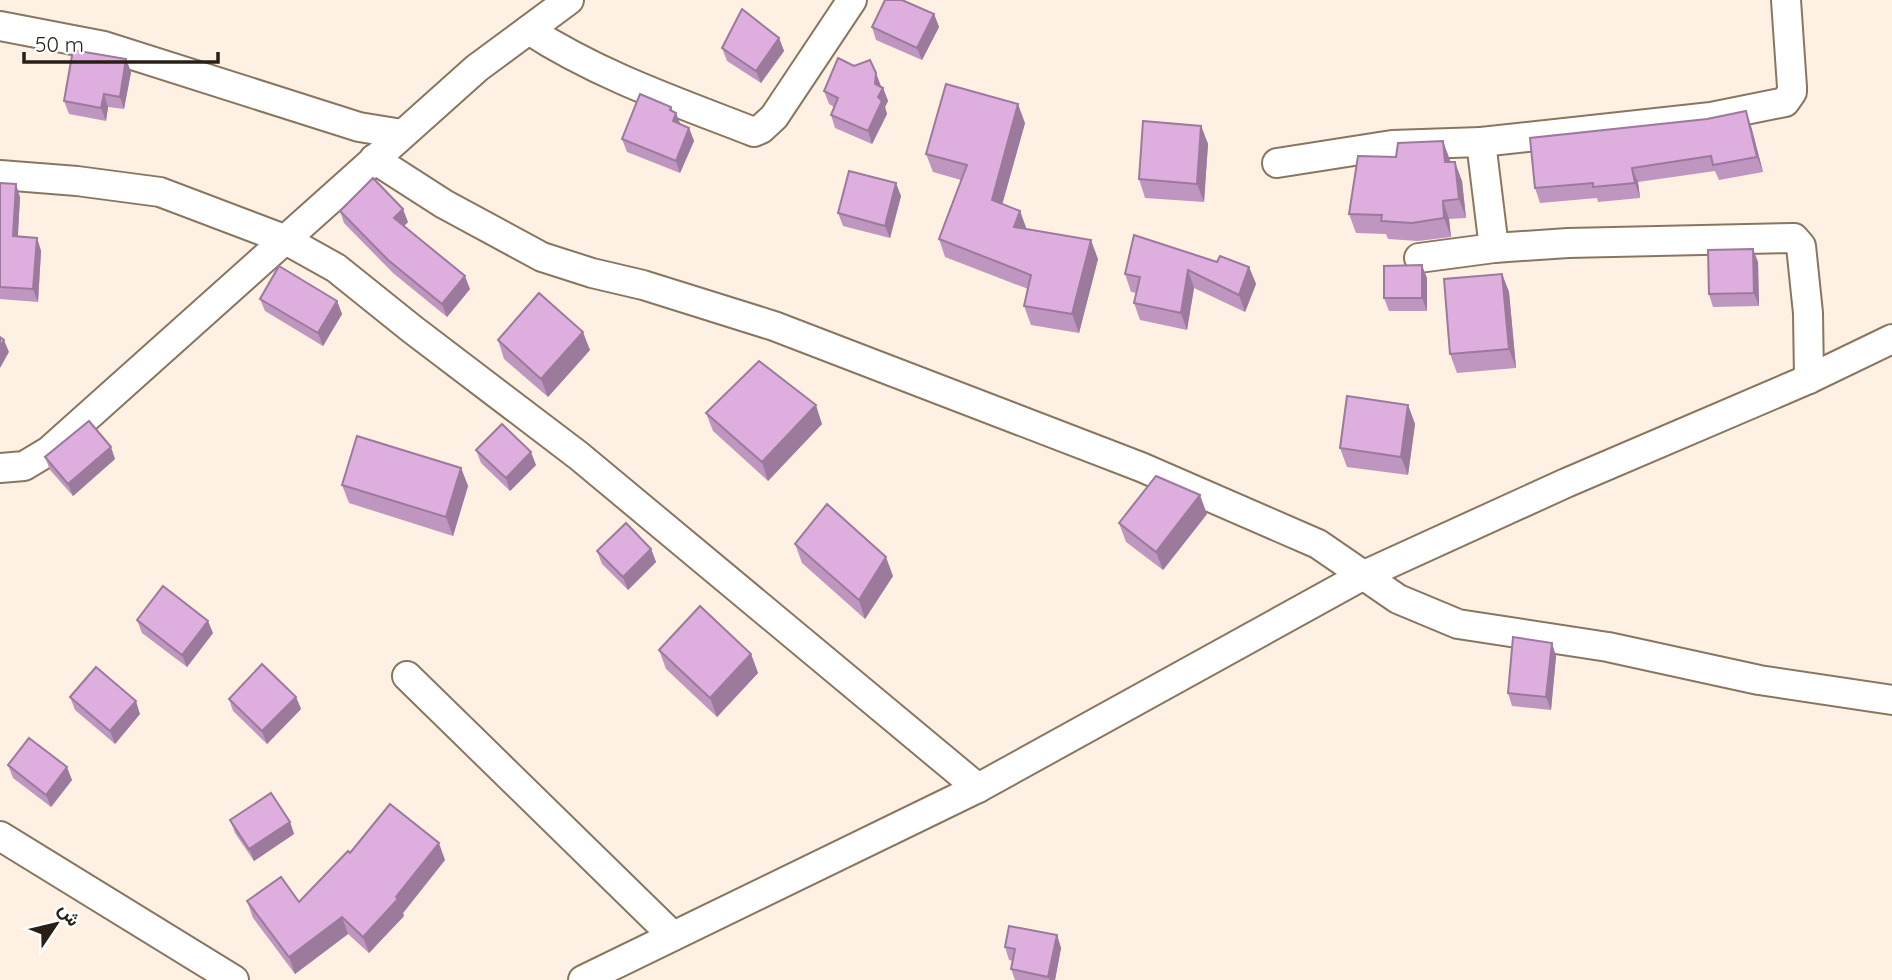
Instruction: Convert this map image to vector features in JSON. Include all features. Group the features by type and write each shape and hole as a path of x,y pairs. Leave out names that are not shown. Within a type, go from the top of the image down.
{"street":[{"path":"0,468 24,466 37,460 477,68 569,0"},
{"path":"529,30 560,50 642,89 754,132 761,130 774,117 852,0"},
{"path":"1277,163 1392,145 1481,142 1711,117 1785,102 1792,92 1786,0"},
{"path":"0,26 104,46 320,116 359,127 402,134"},
{"path":"1481,142 1494,248"},
{"path":"374,159 444,204 541,257 643,285 774,326 1128,462 1318,544 1398,599 1458,624 1608,647 1759,680 1892,701"},
{"path":"0,175 77,181 160,192 284,239 337,268 423,338 579,456 978,788"},
{"path":"1419,258 1494,248 1568,243 1794,238 1801,246 1808,313 1810,379"},
{"path":"583,980 978,788 1362,576 1566,483 1810,379 1892,339"},
{"path":"407,676 673,936"},
{"path":"0,836 234,980"}],"building":[{"path":"885,0 902,0 934,14 917,48 872,27"},
{"path":"742,9 779,38 756,71 722,48"},
{"path":"73,50 126,59 120,97 104,94 101,108 64,101"},
{"path":"838,58 854,66 870,60 876,73 875,84 883,88 878,97 882,101 868,131 831,115 838,98 824,91"},
{"path":"946,84 1018,104 992,200 1020,211 1014,227 1091,240 1072,314 1024,306 1031,275 939,239 967,165 926,154"},
{"path":"640,94 671,107 670,110 676,113 673,121 689,128 676,161 622,139"},
{"path":"1746,111 1757,157 1713,165 1711,156 1632,168 1635,183 1535,188 1530,138 1707,119"},
{"path":"1143,121 1201,126 1197,184 1139,179"},
{"path":"1443,141 1445,162 1455,162 1459,199 1443,201 1444,218 1412,223 1381,221 1382,215 1349,214 1358,156 1396,157 1398,143"},
{"path":"849,171 896,183 885,226 838,213"},
{"path":"373,178 403,209 394,218 465,276 442,304 388,260 340,211"},
{"path":"0,183 16,184 13,236 37,238 33,289 0,287"},
{"path":"1134,235 1217,262 1220,256 1249,267 1239,295 1188,270 1181,313 1134,303 1140,277 1125,274"},
{"path":"1753,249 1754,293 1709,294 1708,250"},
{"path":"1422,265 1422,298 1384,298 1384,266"},
{"path":"279,266 337,301 318,333 260,299"},
{"path":"1502,274 1509,349 1450,354 1444,279"},
{"path":"539,293 583,332 541,379 498,340"},
{"path":"759,361 816,405 762,462 706,413"},
{"path":"1347,396 1408,405 1401,457 1340,448"},
{"path":"89,421 111,447 68,484 45,457"},
{"path":"502,424 531,452 506,478 476,450"},
{"path":"357,436 461,468 446,517 342,485"},
{"path":"1156,476 1200,495 1156,552 1119,523"},
{"path":"827,504 886,557 859,600 795,544"},
{"path":"626,523 651,549 623,577 597,551"},
{"path":"163,586 208,621 182,655 137,620"},
{"path":"700,606 751,654 710,698 659,650"},
{"path":"1513,637 1552,643 1546,697 1508,693"},
{"path":"262,664 296,697 262,731 229,699"},
{"path":"96,667 136,701 110,731 70,697"},
{"path":"29,738 67,767 46,795 8,765"},
{"path":"271,793 290,822 249,849 230,820"},
{"path":"390,804 439,843 396,897 398,899 363,937 342,917 289,957 247,901 281,877 299,902 348,851 350,853"},
{"path":"1009,926 1057,935 1048,977 1011,969 1015,949 1005,947"}]}
